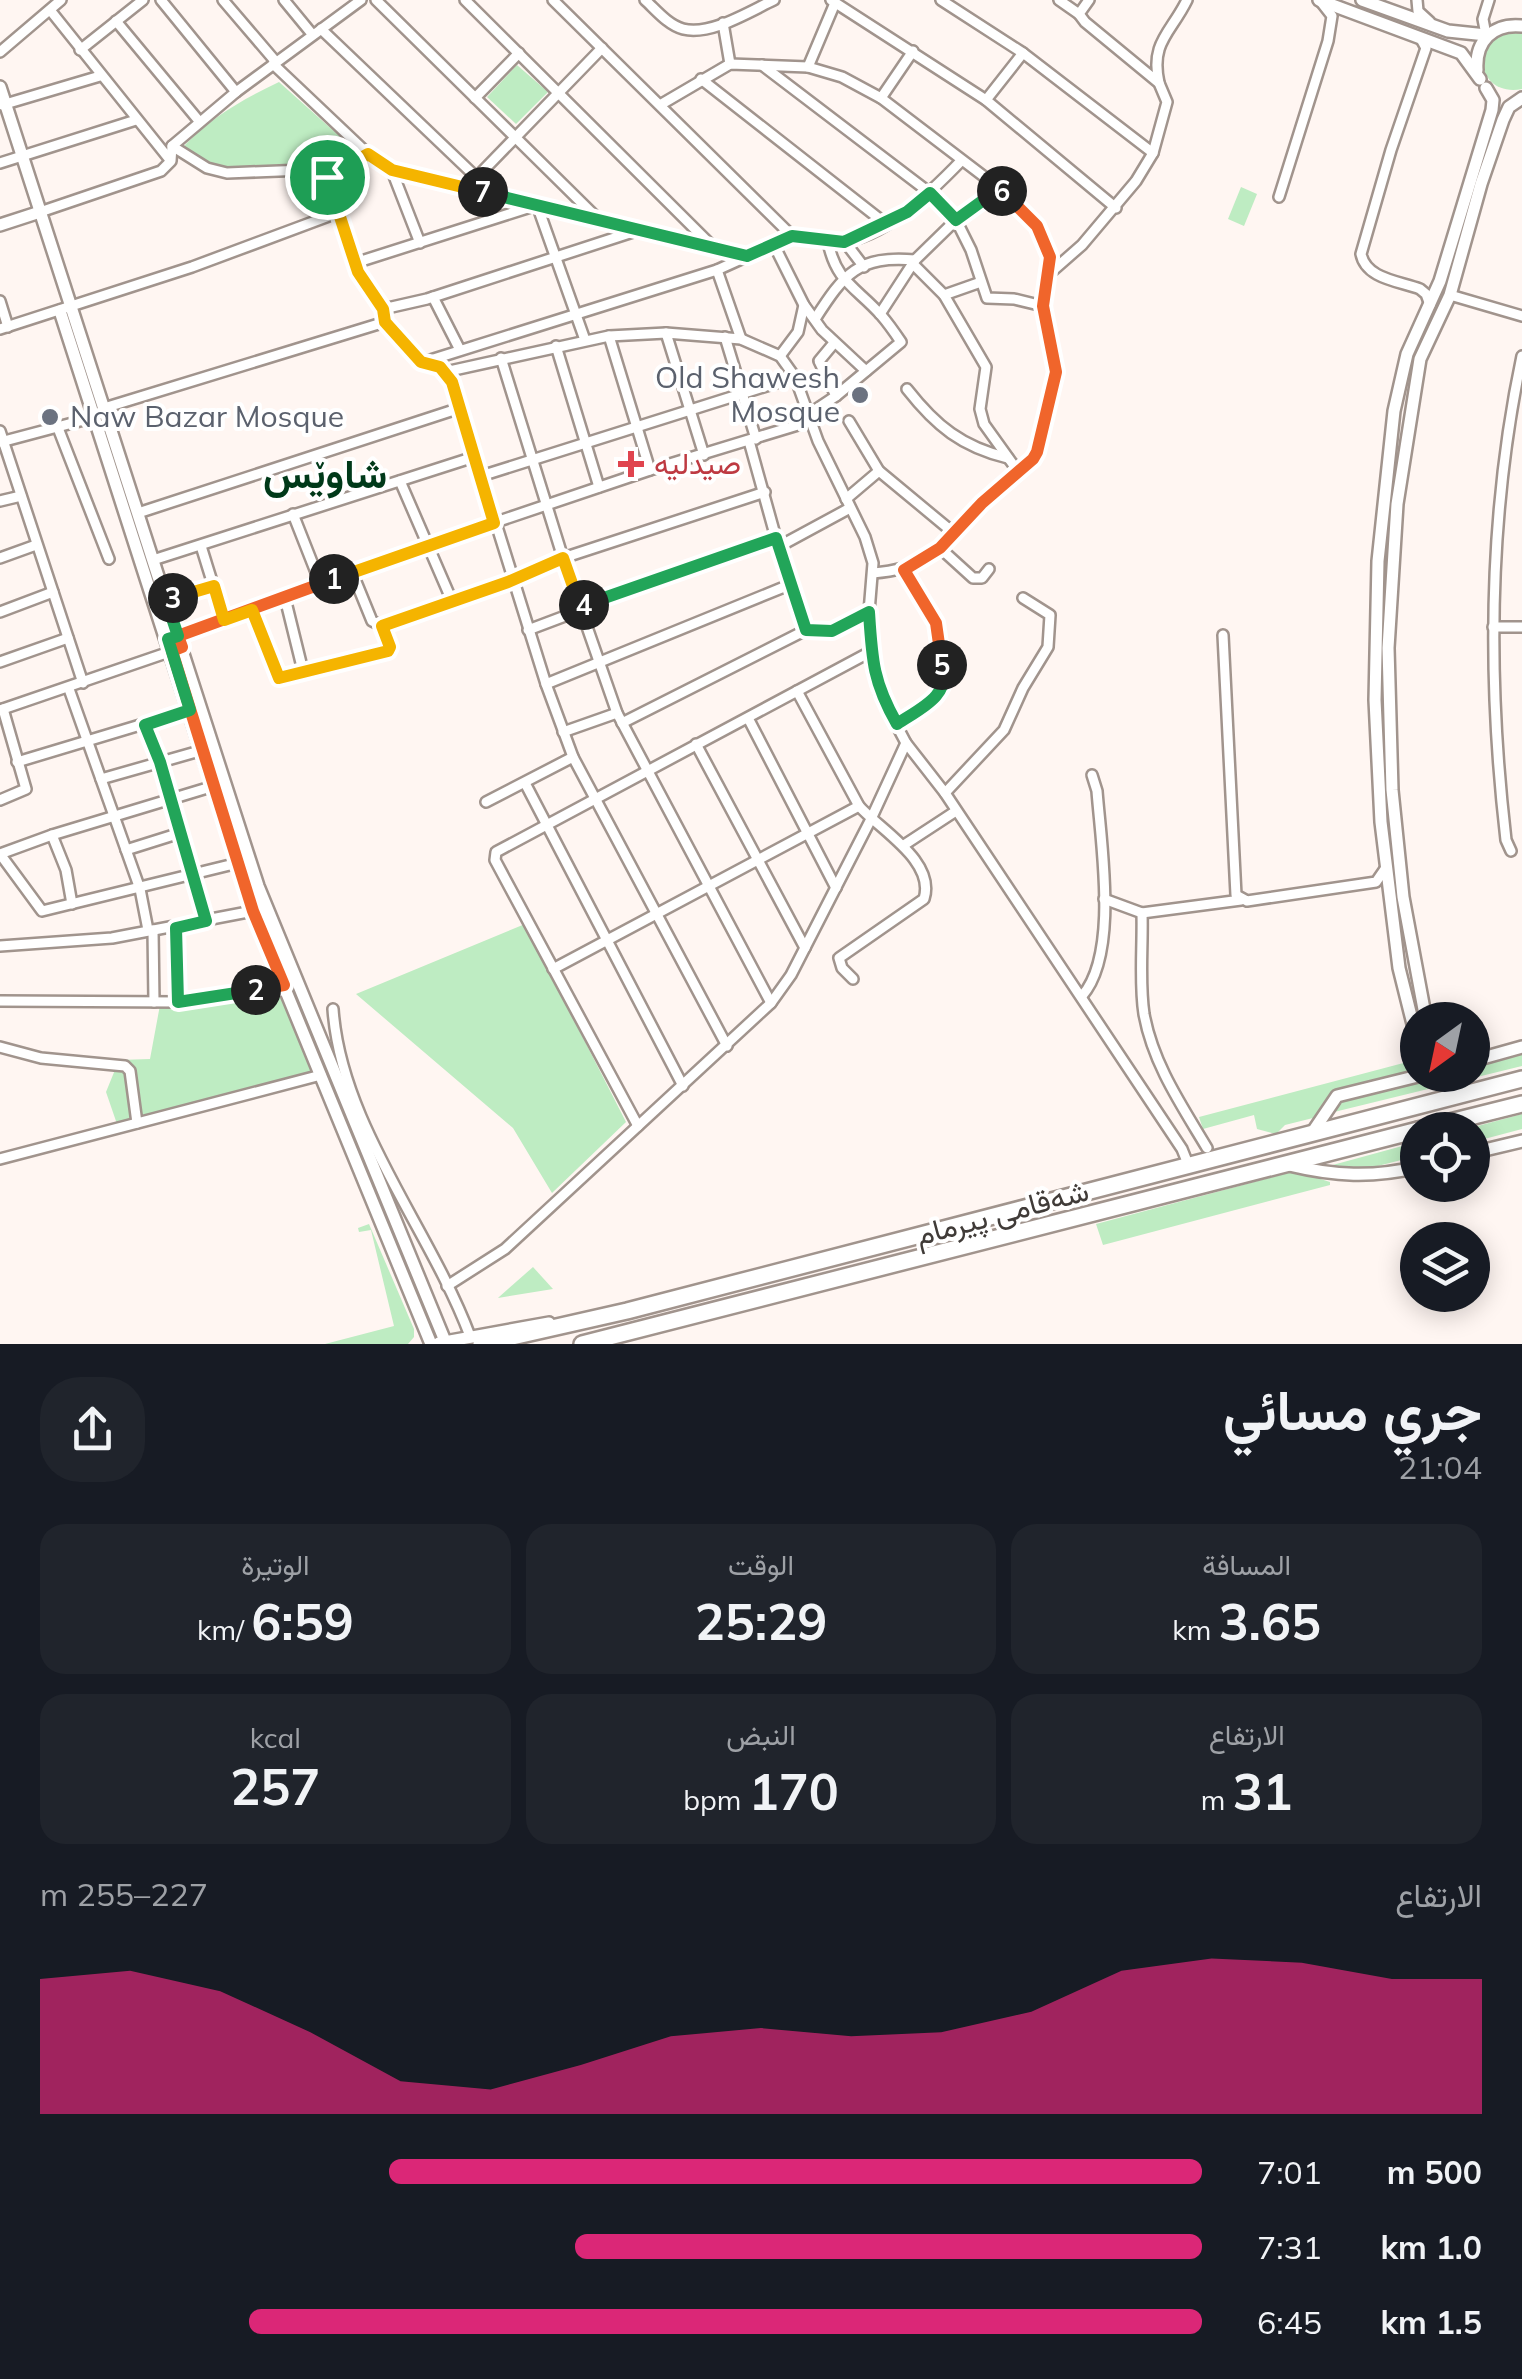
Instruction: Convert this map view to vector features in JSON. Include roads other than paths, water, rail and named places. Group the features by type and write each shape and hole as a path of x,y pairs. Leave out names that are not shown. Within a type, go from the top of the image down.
{"highway":[{"name":"شەقامی پیرمام","path":"476,1340 568,1324 1522,1079"},
{"name":"شەقامی پیرمام","path":"1490,1112 1522,1104"},
{"name":"شەقامی پیرمام","path":"582,1344 1400,1135"}],"street":[{"path":"0,52 61,0"},
{"path":"80,50 142,0"},
{"path":"161,0 236,92"},
{"path":"222,0 274,63 368,154 392,170 747,256"},
{"path":"284,0 476,177"},
{"path":"0,225 161,170 171,160 172,146 199,121 346,4 361,0"},
{"path":"376,0 598,219"},
{"path":"465,0 712,246"},
{"path":"553,0 792,236 844,242 886,224 930,193 961,161"},
{"path":"645,0 671,23 686,30 724,22 774,0"},
{"path":"941,0 1023,53 1153,154"},
{"path":"1059,0 1159,83"},
{"path":"1078,14 1089,0"},
{"path":"1050,273 1116,208 1153,154 1167,102 1155,64 1158,46 1187,0"},
{"path":"1319,0 1465,56 1493,100 1441,277 1401,377 1378,561 1376,755 1392,919 1408,1002"},
{"path":"1319,0 1332,16 1328,41"},
{"path":"1387,9 1402,8 1414,0 1418,11 1436,27"},
{"path":"1488,0 1483,19 1486,35 1476,58 1483,83 1503,98 1522,98"},
{"path":"1369,1 1460,34 1486,35 1500,27 1522,26"},
{"path":"808,68 833,2 986,100 1116,208"},
{"path":"50,10 171,160"},
{"path":"1279,198 1328,41 1338,19 1355,13"},
{"path":"116,21 199,121"},
{"path":"724,22 730,64"},
{"path":"1418,36 1426,48 1421,70 1361,248 1366,268 1424,292 1430,308"},
{"path":"1421,70 1432,50 1442,45"},
{"path":"474,190 476,177 602,48"},
{"path":"881,98 913,51"},
{"path":"986,100 1023,53"},
{"path":"476,98 519,54"},
{"path":"760,63 930,193 956,220 987,298 1043,306"},
{"path":"660,105 730,64 808,68 842,77 881,98 1000,188 1044,237 1050,273 1043,306 1056,372 1037,452 940,548 904,570 873,573"},
{"path":"2,105 100,76"},
{"path":"700,79 886,224"},
{"path":"0,87 2,105 40,212 65,309 254,875 284,985 437,1343"},
{"path":"1423,1002 1392,790 1388,682 1392,551 1406,440 1424,347 1450,296 1480,184 1503,120 1509,106 1522,98"},
{"path":"0,163 136,120"},
{"path":"172,146 207,168 228,174 304,170 327,177 368,154"},
{"path":"392,170 420,243"},
{"path":"327,177 358,272 383,309 385,322 421,362 440,367 452,382 528,630 574,758 728,1046"},
{"path":"880,314 914,262 956,220 1000,188"},
{"path":"355,263 537,205"},
{"path":"537,205 585,340"},
{"path":"0,301 4,328 338,214"},
{"path":"383,309 434,297 642,230"},
{"path":"421,362 717,270 792,236"},
{"path":"0,800 26,789 2,710 70,689 224,620 352,572 810,418 901,342 880,314 841,278 832,263 828,242"},
{"path":"844,242 864,267"},
{"path":"774,245 804,305 834,344 842,345 866,371"},
{"path":"815,318 841,278 891,258 914,262 944,295 986,366 980,409 984,424 1017,470"},
{"path":"717,270 741,339"},
{"path":"1399,281 1428,287 1441,277"},
{"path":"944,295 981,282"},
{"path":"1450,296 1522,316"},
{"path":"434,297 460,350"},
{"path":"780,356 798,332 804,305"},
{"path":"84,683 1,438 58,428 385,322"},
{"path":"445,372 585,340 666,333 741,339 780,356 795,376 865,537 873,573 869,612 879,692 906,743 945,792 1082,996 1188,1164"},
{"path":"666,333 704,455"},
{"path":"609,336 650,470"},
{"path":"725,337 788,586 806,630"},
{"path":"834,344 818,361 836,396"},
{"path":"556,346 599,487"},
{"path":"502,358 563,558 620,718 770,1003"},
{"path":"1512,851 1506,844 1498,765 1492,692 1493,627 1498,509 1522,358"},
{"path":"481,476 795,376"},
{"path":"1401,377 1403,408 1408,405 1417,379"},
{"path":"907,389 952,437 1008,458"},
{"path":"138,513 460,408"},
{"path":"99,413 154,560 190,710 253,911 278,956 437,1343"},
{"path":"1392,436 1401,418 1406,440"},
{"path":"849,420 880,471 955,534"},
{"path":"58,428 109,559"},
{"path":"154,560 474,458"},
{"path":"528,630 581,608 777,543 848,503 880,471"},
{"path":"400,482 452,601"},
{"path":"382,626 508,582 563,558 764,492"},
{"path":"0,501 20,496"},
{"path":"293,514 320,585"},
{"path":"0,558 36,544"},
{"path":"202,546 224,620"},
{"path":"940,548 973,578 982,578 989,570"},
{"path":"897,724 936,696 946,680 938,648 940,632 904,570"},
{"path":"252,610 277,677 388,651 382,626 372,621 352,572"},
{"path":"166,600 214,586"},
{"path":"546,684 788,586"},
{"path":"0,612 53,592"},
{"path":"285,598 304,670"},
{"path":"945,792 1004,730 1048,647 1050,615 1023,598"},
{"path":"564,732 620,718 806,630 832,631 869,612"},
{"path":"1493,627 1522,627"},
{"path":"1223,635 1234,890 1242,900"},
{"path":"0,662 68,638"},
{"path":"638,1126 495,860 496,852 872,650"},
{"path":"70,689 140,889 150,930 154,1002"},
{"path":"797,691 859,806 904,845 923,876 926,890 924,899 839,958 842,968 853,979"},
{"path":"17,762 190,710"},
{"path":"748,718 836,888"},
{"path":"145,725 172,799 206,921"},
{"path":"448,1286 505,1249 770,1003 792,975 906,743"},
{"path":"696,744 804,948"},
{"path":"102,779 203,750"},
{"path":"486,802 574,758"},
{"path":"1082,996 1094,982 1104,928 1097,792 1092,775"},
{"path":"525,783 683,1086"},
{"path":"214,786 52,834 0,854 42,911 238,863"},
{"path":"553,969 859,806"},
{"path":"904,845 956,811"},
{"path":"126,850 180,832"},
{"path":"52,834 66,870 72,904"},
{"path":"1104,899 1142,913 1348,888 1376,882 1386,866"},
{"path":"1348,888 1378,888 1390,897"},
{"path":"0,946 95,940 253,911"},
{"path":"1142,913 1144,1012 1152,1043 1166,1078 1207,1148"},
{"path":"1392,919 1404,949 1409,943 1408,918"},
{"path":"176,928 178,1002"},
{"path":"1404,983 1404,960 1408,958 1416,965"},
{"path":"0,1002 178,1002 284,985"},
{"path":"333,1010 335,1039 344,1073 400,1198 476,1340 437,1343"},
{"path":"0,1046 42,1058 126,1066 137,1124"},
{"path":"1490,1056 1522,1047"},
{"path":"0,1158 320,1075"},
{"path":"1312,1133 1337,1096 1400,1079"},
{"path":"1490,1148 1522,1140"},
{"path":"1284,1164 1349,1176 1400,1171"}],"place":[{"name":"Old Shawesh Mosque","path":"860,395"},
{"name":"Naw Bazar Mosque","path":"50,417"},
{"name":"صیدلیە","path":"631,464"}],"district":[{"name":"شاوێس","path":"325,474"}]}
